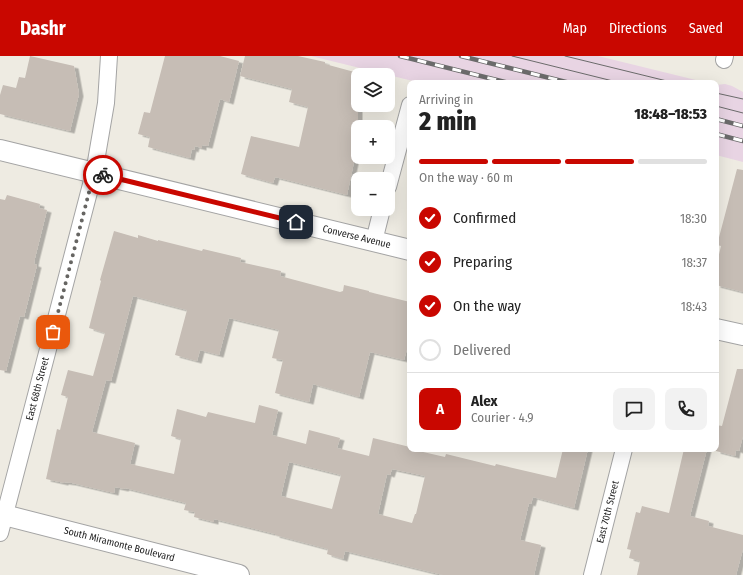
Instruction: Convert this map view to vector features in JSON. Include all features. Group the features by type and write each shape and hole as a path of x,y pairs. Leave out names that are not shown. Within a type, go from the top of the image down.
{"street":[{"name":"East 68th Street","path":"2,521 94,173 106,102 108,56"},
{"path":"392,172 407,116"},
{"name":"Converse Avenue","path":"0,150 407,249"},
{"path":"374,240 380,216"},
{"path":"719,330 743,336"},
{"name":"East 70th Street","path":"592,575 623,452"},
{"name":"South Miramonte Boulevard","path":"2,521 239,575"}],"shaded area":[{"path":"311,56 598,56 696,80 409,80 395,77 395,68 360,68"},
{"path":"725,84 732,86 743,92 743,162 719,156 719,85"}],"building":[{"path":"30,56 74,66 79,94 70,131 0,114 0,95 3,85 16,88 19,77 25,78"},
{"path":"165,56 220,56 239,61 229,102 220,99 208,146 202,145 202,148 195,146 194,150 192,149 190,158 148,147 150,137 138,134 144,112 150,113"},
{"path":"245,56 298,56 325,62 325,64 351,71 351,112 358,112 358,120 351,120 351,164 354,164 347,195 275,177 273,183 241,174 251,136 299,147 308,107 289,102 292,89 240,76"},
{"path":"737,169 743,170 743,292 719,286 719,254 721,246 719,246 719,237"},
{"path":"7,195 40,204 39,208 47,210 35,258 34,264 37,265 24,317 20,316 6,371 0,370 0,199 5,200"},
{"path":"114,231 138,238 138,235 202,251 203,249 241,258 240,262 281,271 280,276 340,292 343,291 344,285 407,301 407,349 404,360 370,352 359,397 313,384 309,402 275,393 283,360 272,358 279,330 229,318 219,355 200,350 197,361 175,355 187,310 133,296 111,381 106,380 92,432 135,443 130,464 174,474 181,439 171,436 177,409 206,417 208,412 255,423 259,405 278,410 272,435 306,444 309,430 340,438 337,448 369,456 373,438 407,446 407,452 423,452 445,457 446,454 495,466 496,464 556,478 562,452 587,452 574,508 533,497 531,504 529,503 520,540 541,545 534,575 443,575 345,551 343,559 327,554 328,549 275,534 214,519 214,522 194,517 195,512 184,510 186,503 125,488 115,487 114,493 72,483 64,483 46,479 57,429 60,430 68,397 61,395 68,370 93,376 105,333 89,328 100,280","holes":["289,462 341,475 332,509 281,496","392,469 425,476 416,514 412,523 378,514 387,474 390,475"]},
{"path":"737,369 743,369 743,436 739,451 736,450 735,456 719,452 719,426 722,426"},
{"path":"683,452 706,452 690,516 709,521 708,526 743,535 743,549 736,575 637,575 640,561 629,558 631,550 627,549 636,512 640,513 642,506 669,513"}],"tram line":[{"path":"512,56 609,80"},
{"path":"565,56 663,80"},
{"path":"719,94 743,99"},
{"path":"719,107 743,113"}],"railway":[{"path":"400,56 497,80"},
{"path":"461,56 558,80"},
{"path":"719,120 743,126"},
{"path":"719,135 743,141"}],"way so far":[{"path":"53,332 94,173 103,175"}],"route":[{"path":"103,175 296,222"}]}
